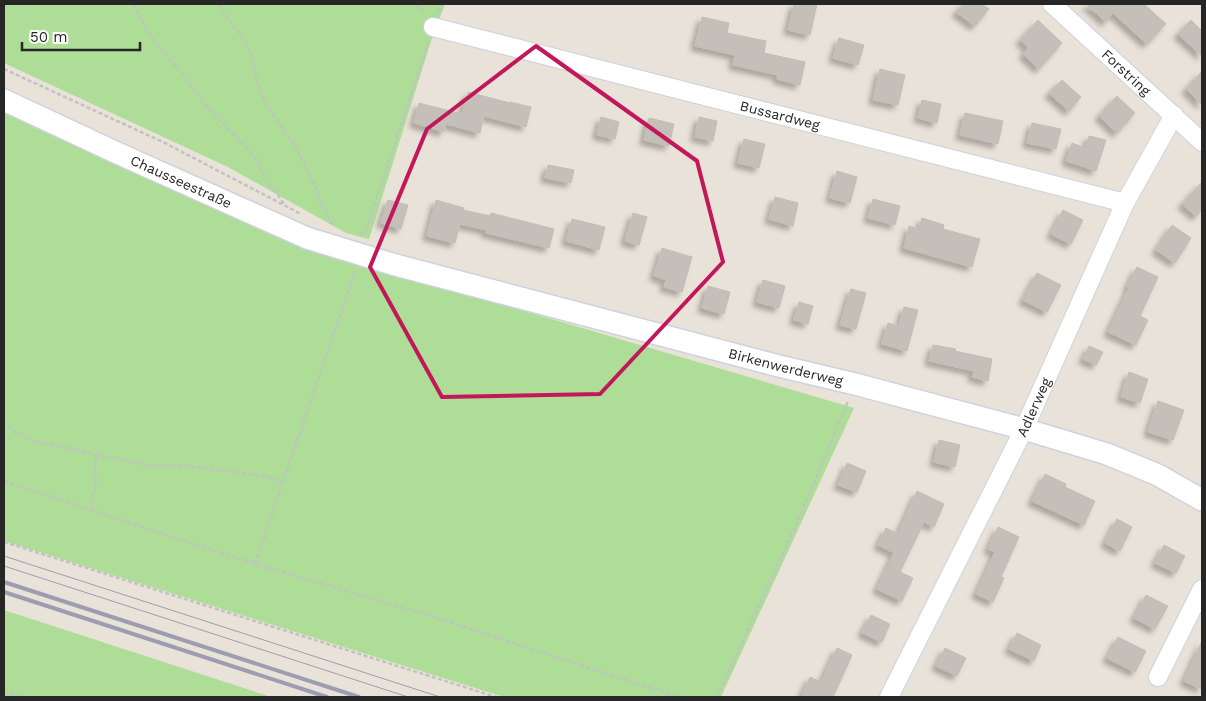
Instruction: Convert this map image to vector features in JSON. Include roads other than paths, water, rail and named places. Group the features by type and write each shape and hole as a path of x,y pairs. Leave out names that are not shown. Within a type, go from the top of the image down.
{"street":[{"name":"Forstring","path":"1052,4 1202,142"},
{"name":"Bussardweg","path":"433,27 1125,203"},
{"name":"Chausseestraße","path":"4,100 307,238 361,254"},
{"name":"Adlerweg","path":"889,697 1024,429 1125,203 1174,115"},
{"name":"Birkenwerderweg","path":"361,254 392,264 1024,429 1107,454 1158,475 1202,500"},
{"path":"1158,677 1202,589"}],"tram line":[{"path":"4,556 440,697"},
{"path":"4,566 408,697"}],"railway":[{"path":"4,582 359,697"},
{"path":"4,592 327,697"}]}
